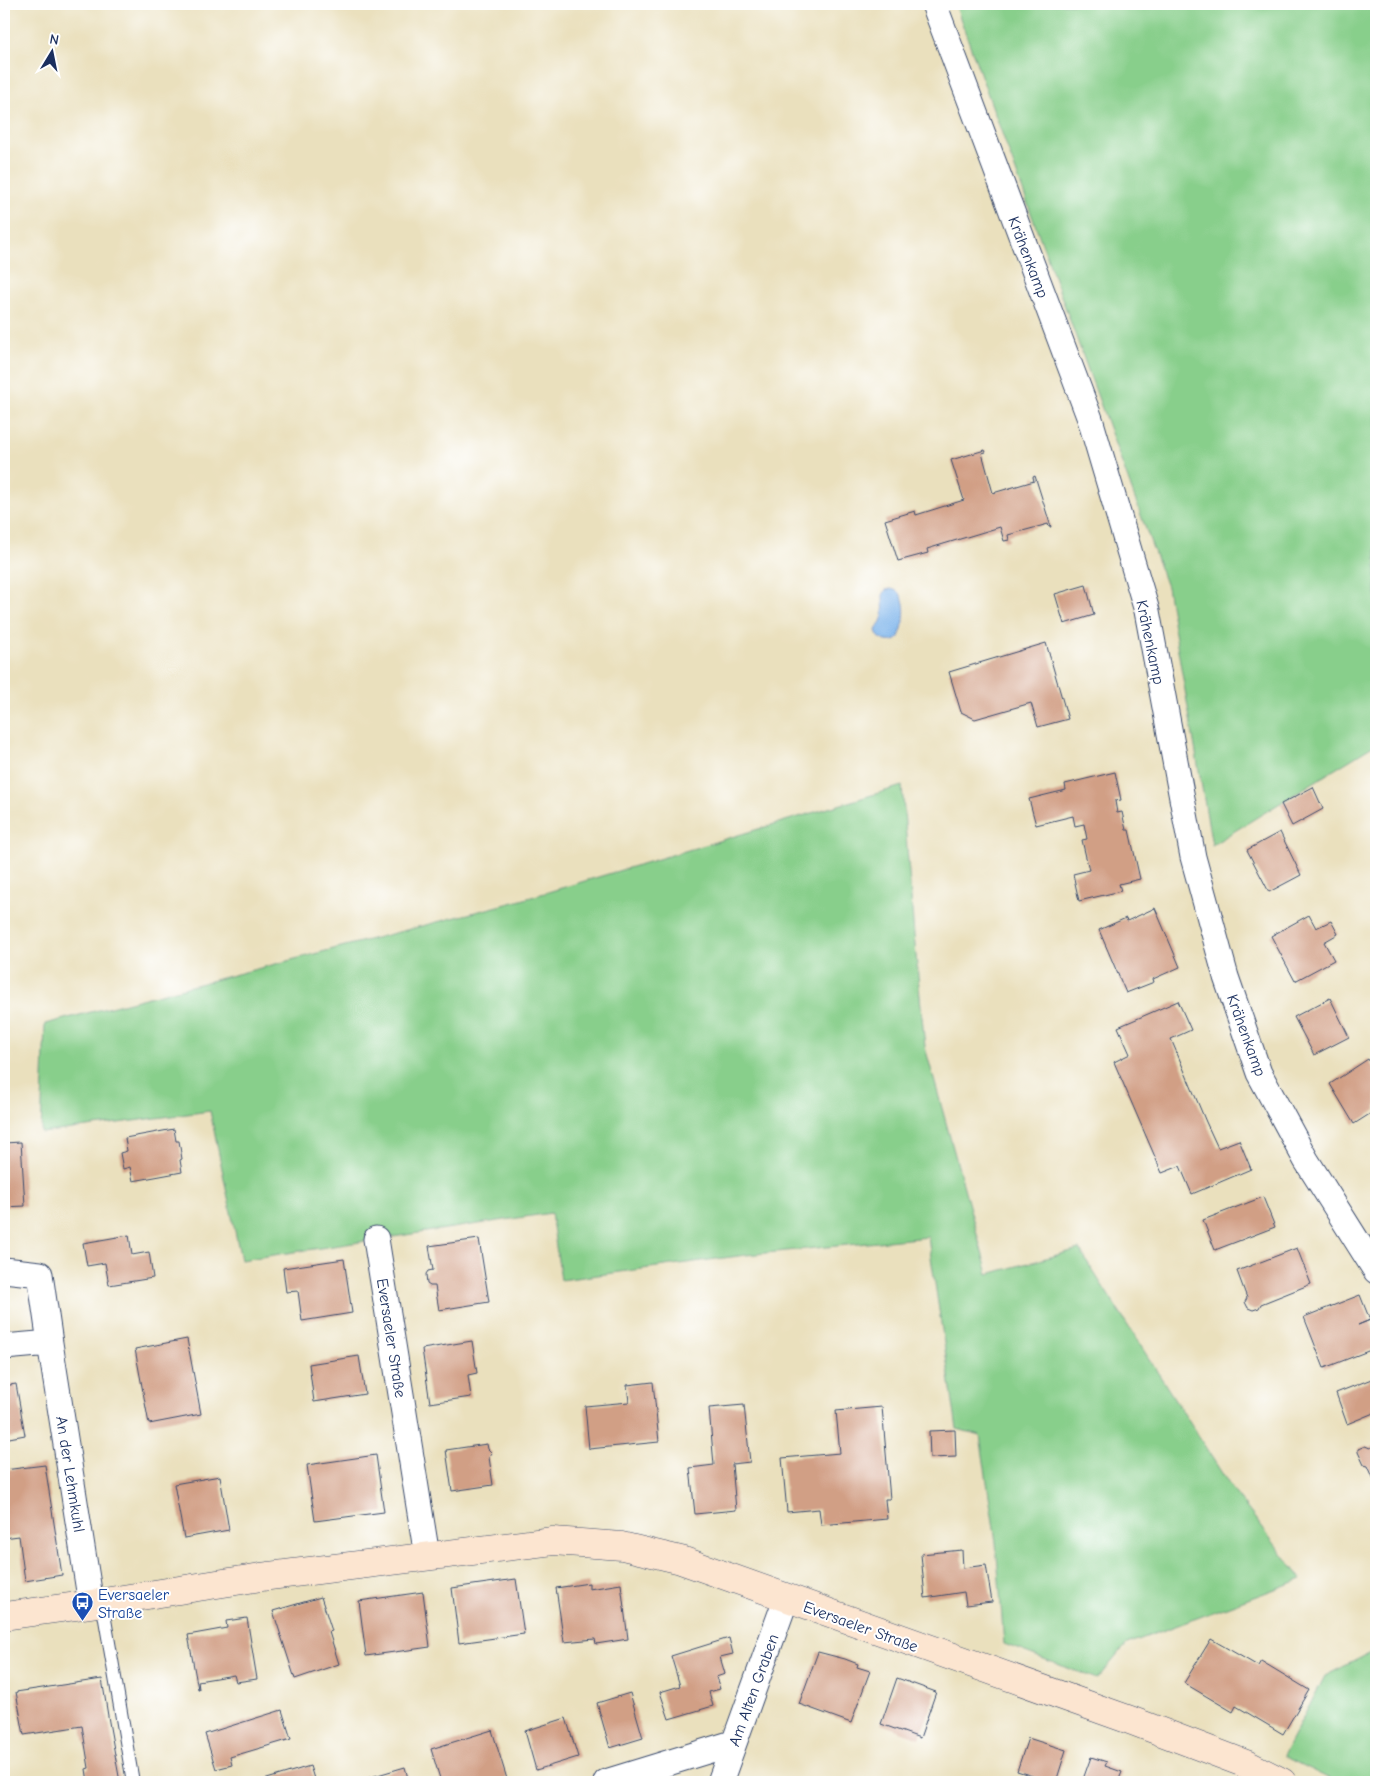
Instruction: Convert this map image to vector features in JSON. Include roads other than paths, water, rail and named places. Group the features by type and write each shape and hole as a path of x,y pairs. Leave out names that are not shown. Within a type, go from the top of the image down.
{"street":[{"name":"Krähenkamp","path":"934,4 1090,419 1147,611 1192,857 1226,976 1259,1074 1306,1160 1376,1271"},
{"name":"Eversaeler Straße","path":"376,1239 427,1556"},
{"name":"An der Lehmkuhl","path":"4,1270 40,1274 50,1343 97,1603"},
{"path":"4,1346 50,1343"},
{"name":"Eversaeler Straße","path":"4,1616 261,1577 553,1541 622,1546 681,1560 1130,1720 1246,1764 1282,1782"},
{"name":"Am Alten Graben","path":"720,1782 786,1599"},
{"path":"606,1782 733,1743"}],"lane":[{"path":"97,1603 133,1782"}],"water":[{"path":"886,590 897,591 902,596 905,610 903,626 898,639 888,641 881,639 876,630 883,617 883,595"}],"place":[{"name":"Eversaeler Straße","path":"82,1622"}]}
